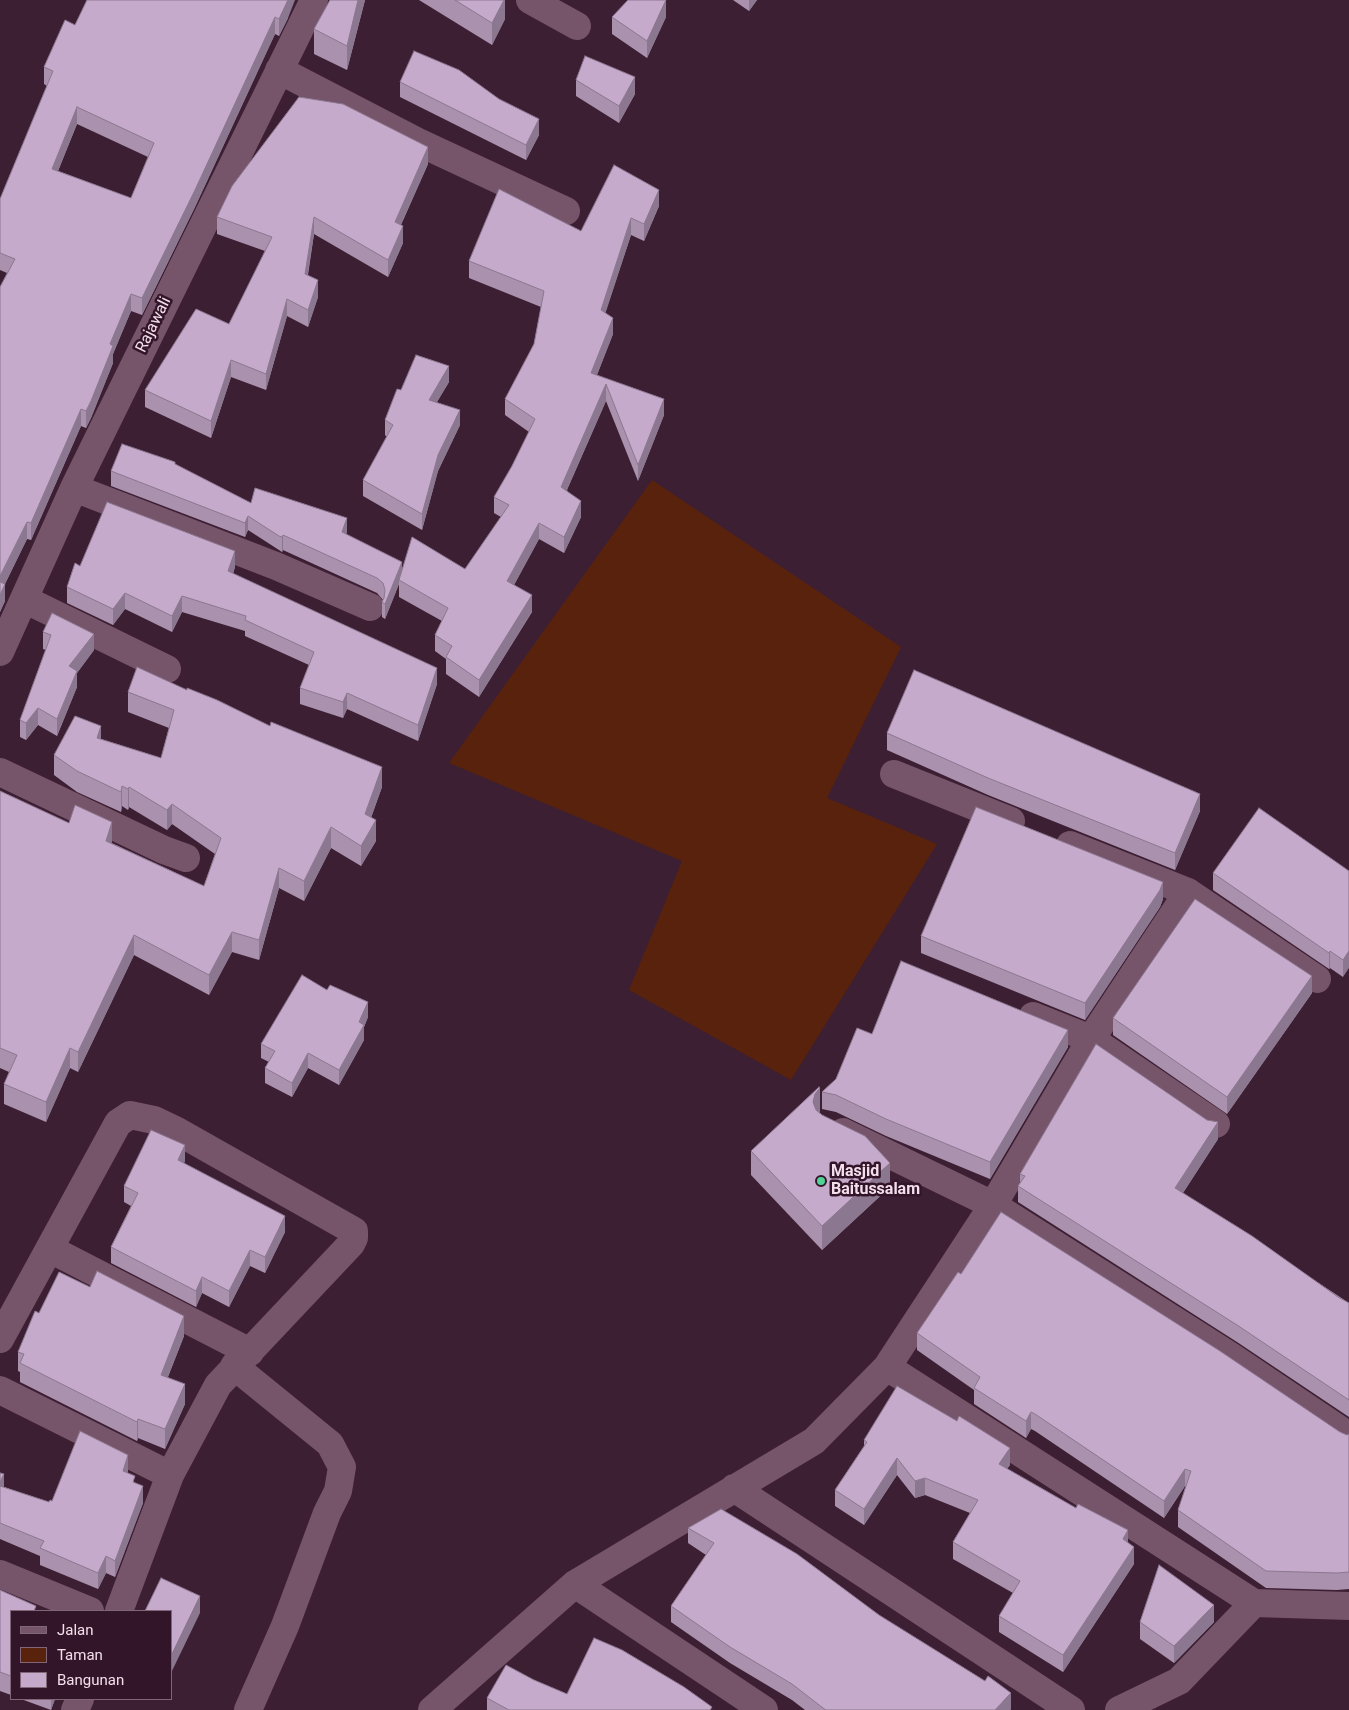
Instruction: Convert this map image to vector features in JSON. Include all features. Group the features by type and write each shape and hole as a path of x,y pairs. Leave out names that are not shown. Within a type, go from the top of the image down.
{"street":[{"name":"Rajawali","path":"0,652 74,488 314,0"},
{"path":"530,0 577,26"},
{"path":"279,70 418,142 566,211"},
{"path":"74,488 276,566 370,607"},
{"path":"24,599 167,669"},
{"path":"0,772 164,850 186,858"},
{"path":"894,774 1188,892 1317,979"},
{"path":"444,1706 575,1584 814,1441 887,1367 993,1204 1090,1039 1188,892"},
{"path":"1010,1006 1090,1039 1216,1124"},
{"path":"0,1339 118,1123 130,1115 154,1120 177,1131 354,1231 354,1238 351,1244 218,1385 170,1475 119,1610"},
{"path":"829,1126 993,1204 1229,1355 1349,1436"},
{"path":"50,1249 242,1359 330,1444 342,1468 338,1490 327,1513 285,1626 248,1710"},
{"path":"887,1367 1254,1603 1349,1606"},
{"path":"0,1390 170,1475"},
{"path":"734,1488 1071,1710"},
{"path":"0,1574 88,1610"},
{"path":"575,1584 764,1710"},
{"path":"1119,1710 1179,1681 1254,1603"}],"green space":[{"path":"652,480 901,647 827,798 937,844 791,1080 629,990 682,861 449,763"}],"building":[{"path":"87,0 288,0 279,19 275,17 195,190 142,298 131,294 110,344 113,346 91,401 86,411 81,409 31,523 27,522 0,576 0,287 15,259 0,253 0,199 53,71 44,67 65,20 75,25","holes":["77,107 154,143 131,198 52,169"]},
{"path":"330,0 358,0 347,46 314,29"},
{"path":"455,0 504,0 492,23"},
{"path":"628,0 666,0 647,41 612,17"},
{"path":"414,51 459,70 499,99 539,119 526,145 400,82"},
{"path":"585,56 635,77 619,106 576,80"},
{"path":"299,97 343,104 428,147 395,222 403,226 388,260 314,217 305,274 318,280 308,310 287,299 266,374 231,360 211,421 145,390 196,309 229,324 272,237 217,217 232,186"},
{"path":"614,165 659,190 644,224 631,218 601,310 613,318 591,373 664,399 638,465 606,384 561,487 581,501 564,537 539,523 507,581 532,595 479,680 446,657 452,646 435,635 448,608 399,580 412,537 465,569 509,505 494,497 512,466 535,419 505,399 534,344 544,291 469,261 499,189 581,231"},
{"path":"416,355 449,366 429,400 460,410 438,455 422,514 363,480 393,425 385,420 397,389 401,390"},
{"path":"122,444 175,462 175,464 251,503 255,488 347,518 342,532 402,562 385,604 382,602 385,590 383,583 377,578 283,535 282,537 279,536 248,516 245,523 111,471"},
{"path":"107,502 235,551 228,571 437,668 418,725 347,693 343,702 300,688 314,652 245,620 246,616 182,596 172,616 125,593 113,609 67,587 75,563 80,566"},
{"path":"0,582 5,584 0,595"},
{"path":"52,613 94,634 69,666 77,671 57,719 38,708 26,723 20,720 51,635 43,632"},
{"path":"137,667 187,690 187,688 217,700 270,726 271,722 382,767 365,814 376,820 361,846 331,827 304,881 279,868 259,940 232,932 209,975 134,935 78,1052 70,1048 46,1102 4,1084 17,1055 0,1048 0,791 69,823 75,805 112,822 106,841 204,886 221,838 172,804 167,810 129,787 128,789 122,786 121,792 77,771 54,755 75,716 101,726 97,738 161,758 174,710 128,692"},
{"path":"914,670 1200,794 1175,853 988,778 887,733"},
{"path":"976,807 1163,882 1160,890 1085,1003 921,936"},
{"path":"1259,808 1349,871 1349,951 1343,960 1330,951 1329,953 1213,873"},
{"path":"1195,899 1312,976 1227,1097 1113,1018"},
{"path":"901,961 1068,1030 990,1162 886,1119 836,1095 822,1092 836,1079 857,1028 872,1034"},
{"path":"302,975 327,990 330,985 368,1002 359,1022 364,1025 339,1070 308,1053 292,1083 265,1068 275,1051 261,1044"},
{"path":"1096,1044 1207,1120 1218,1122 1175,1188 1252,1236 1349,1303 1349,1400 1237,1325 1018,1186 1025,1176 1020,1174"},
{"name":"Masjid Baitussalam","path":"819,1087 813,1102 816,1110 822,1115 865,1136 890,1163 822,1226 751,1151"},
{"path":"151,1130 185,1145 178,1160 285,1216 265,1257 250,1250 229,1291 202,1277 196,1291 111,1247 138,1193 124,1186"},
{"path":"1001,1212 1220,1351 1340,1432 1349,1434 1349,1572 1266,1571 1178,1510 1191,1471 1185,1469 1164,1501 1035,1414 1031,1412 1026,1421 974,1388 980,1377 917,1333 958,1272 961,1274"},
{"path":"97,1271 184,1316 161,1375 185,1384 165,1429 138,1419 137,1422 20,1363 24,1354 18,1352 35,1311 39,1313 59,1272 90,1287"},
{"path":"897,1386 957,1421 959,1416 1010,1448 999,1464 1076,1508 1078,1504 1128,1530 1123,1539 1134,1547 1063,1655 999,1616 1020,1581 953,1542 978,1500 925,1478 915,1481 897,1458 864,1509 835,1490 867,1442 864,1440"},
{"path":"80,1431 128,1455 123,1471 135,1476 133,1482 143,1486 115,1561 106,1556 98,1573 40,1548 44,1541 0,1523 0,1486 49,1502 50,1500 52,1501"},
{"path":"0,1473 4,1474 0,1482"},
{"path":"721,1509 797,1554 879,1615 985,1681 988,1676 1011,1693 995,1710 826,1710 792,1684 730,1647 671,1606 714,1543 688,1528"},
{"path":"1159,1565 1214,1605 1174,1646 1140,1622"},
{"path":"161,1578 200,1596 172,1654 172,1610 145,1610"},
{"path":"0,1590 36,1606 34,1610 10,1610 10,1676 0,1672"},
{"path":"594,1638 622,1650 684,1687 712,1707 710,1710 509,1710 487,1698 506,1665 534,1680 567,1694"}],"place":[{"name":"Masjid Baitussalam","path":"821,1181"}]}
